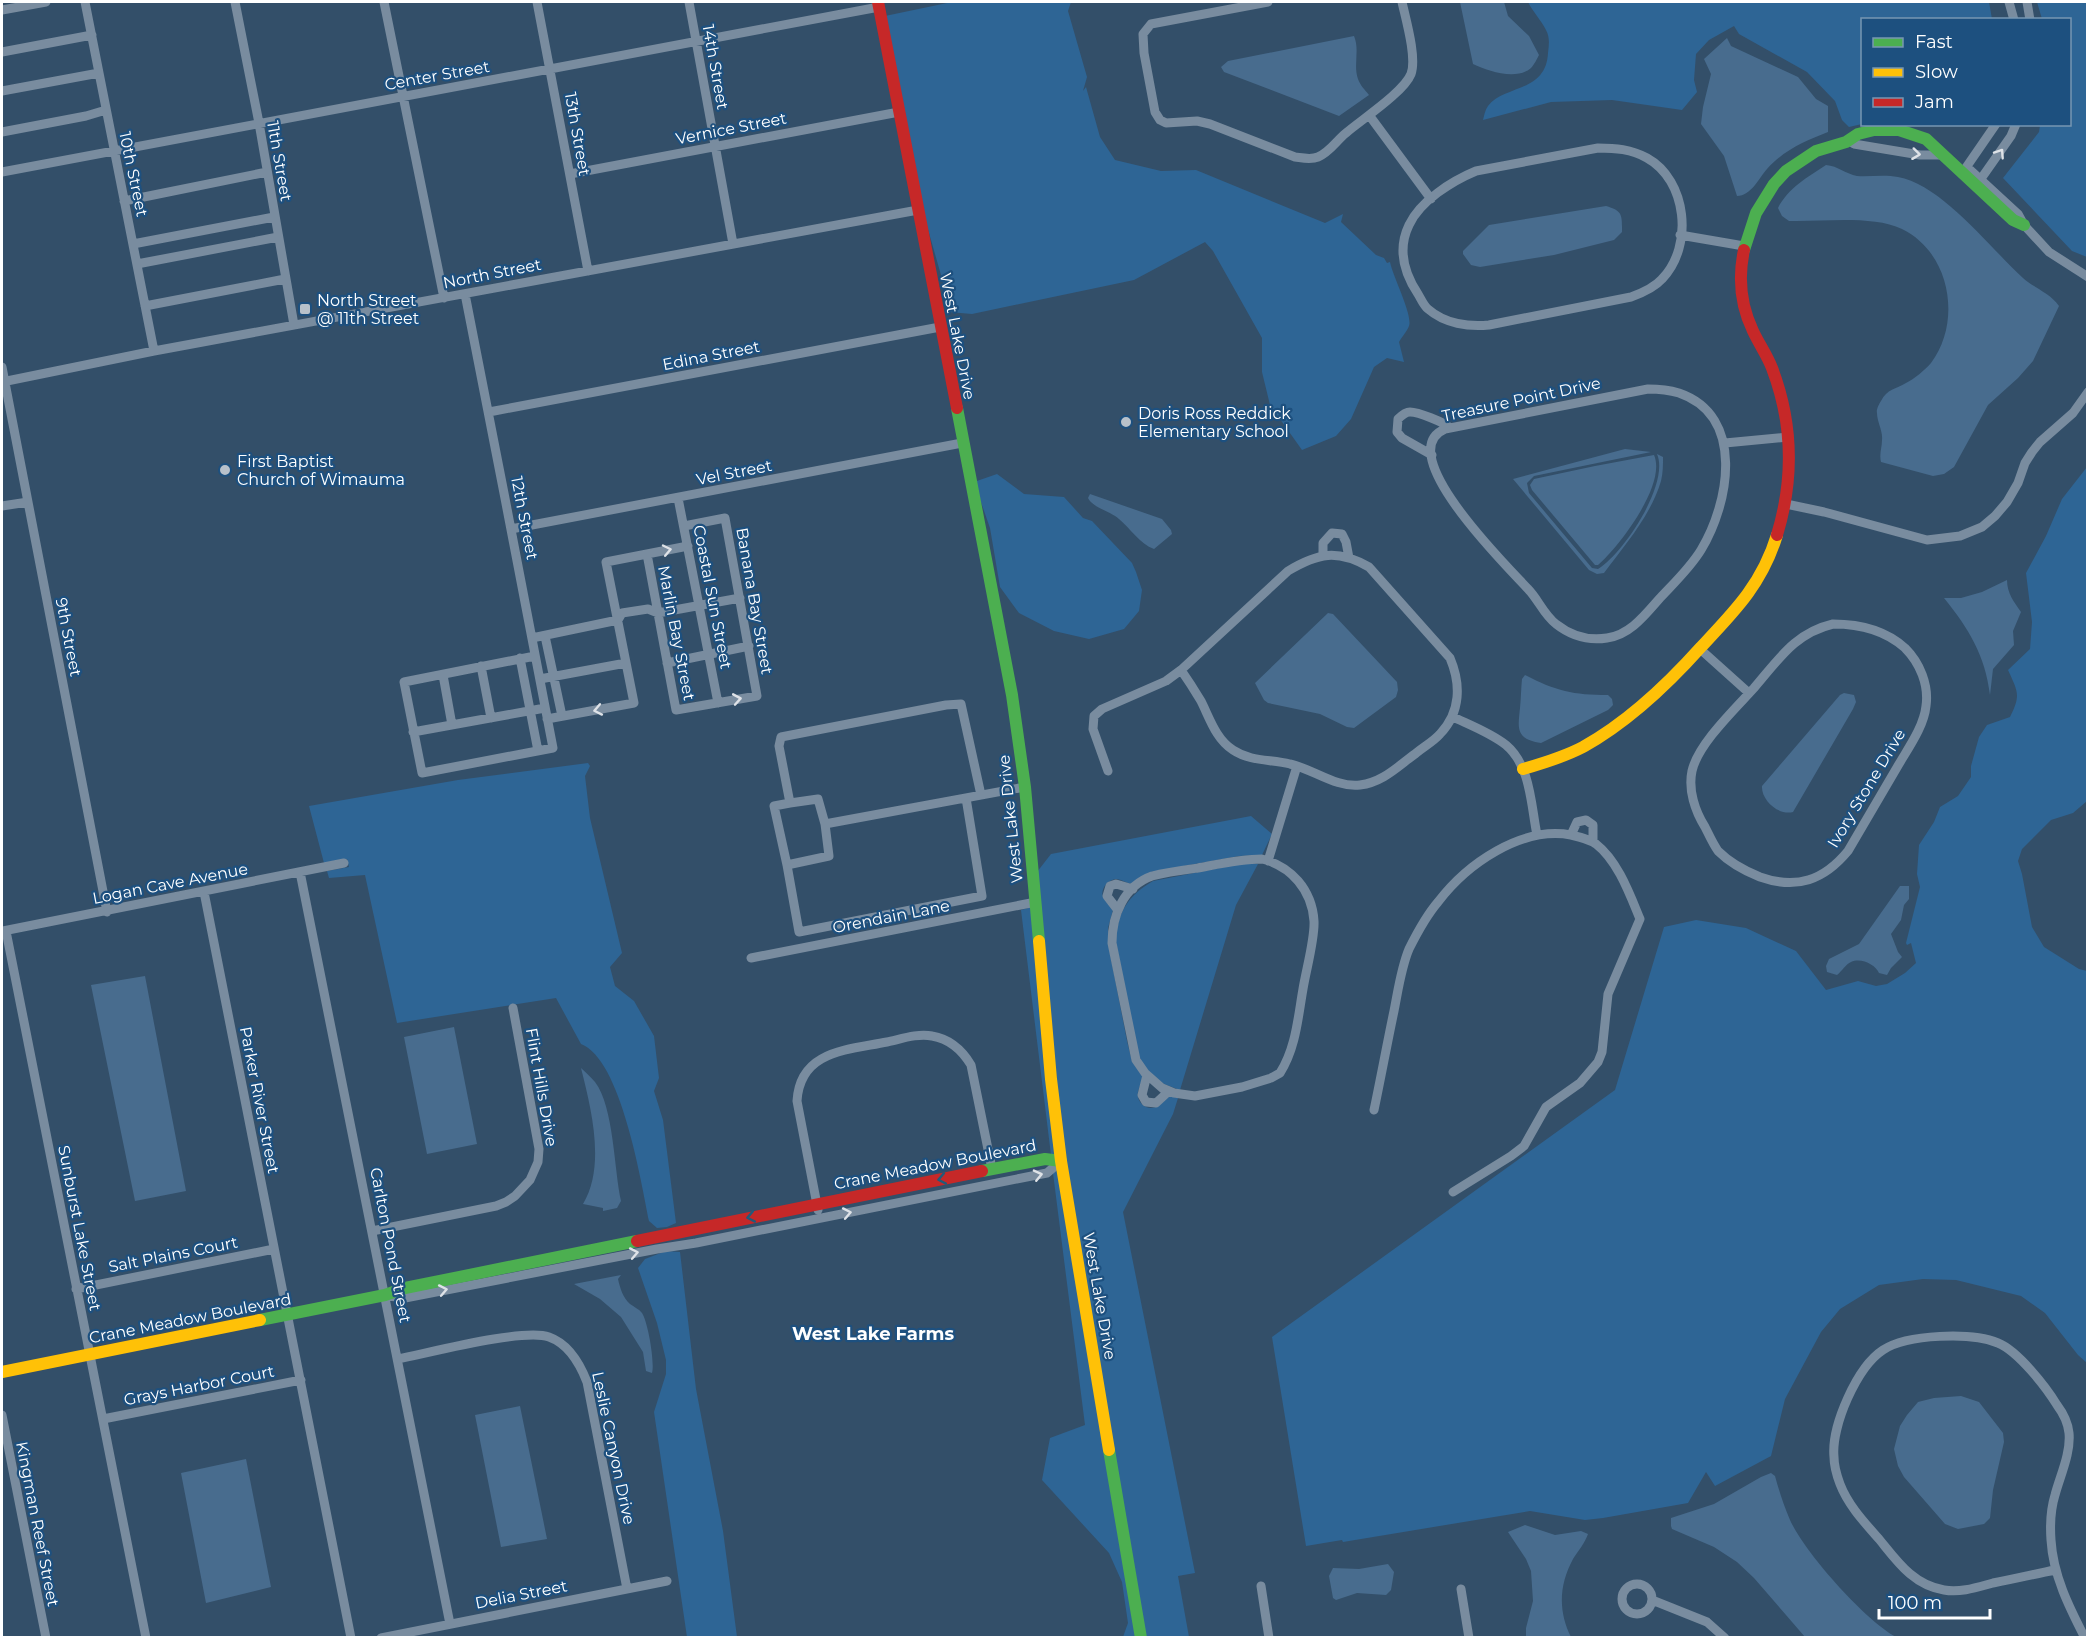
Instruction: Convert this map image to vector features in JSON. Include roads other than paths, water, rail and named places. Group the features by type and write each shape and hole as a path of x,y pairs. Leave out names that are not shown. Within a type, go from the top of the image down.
{"street":[{"path":"2,10 46,2"},
{"name":"10th Street","path":"86,2 154,351"},
{"name":"11th Street","path":"235,2 259,123 294,325"},
{"path":"384,2 444,298"},
{"name":"13th Street","path":"537,2 588,271"},
{"name":"14th Street","path":"689,2 734,244"},
{"path":"1268,2 1151,24 1143,34 1144,53 1155,112 1160,120 1166,123 1204,122 1295,157 1317,158 1403,86 1411,75 1413,61 1402,2"},
{"path":"2009,2 2013,18"},
{"path":"2027,2 2030,18"},
{"name":"Center Street","path":"2,172 696,42 878,4"},
{"name":"West Lake Drive","path":"878,4 1012,695 1025,786 1050,1079 1061,1161 1141,1638"},
{"path":"2,52 92,35"},
{"path":"2,91 99,73"},
{"path":"2,132 106,110"},
{"name":"Vernice Street","path":"570,174 899,112"},
{"path":"1369,115 1431,199"},
{"path":"1966,169 1995,126"},
{"path":"1979,182 2011,136 2015,126"},
{"path":"1523,769 1562,757 1613,729 1641,708 1742,603 1763,570 1777,537 1786,504 1790,465 1788,437 1780,391 1768,359 1751,327 1743,301 1740,268 1744,246 1757,207 1775,181 1817,151 1849,141 1855,135 1880,129 1894,130 1924,138 1942,155 1966,169 2013,220 2024,225 2049,252 2088,277"},
{"path":"1890,150 1894,130"},
{"path":"1849,141 1854,144 1920,155 1942,155"},
{"path":"1598,148 1612,148 1647,158 1660,168 1671,182 1681,207 1680,235 1673,262 1662,279 1645,291 1630,297 1473,327 1449,321 1428,309 1409,280 1402,253 1404,237 1410,223 1431,199 1476,171 1598,148"},
{"path":"124,201 267,172"},
{"name":"North Street","path":"3,381 918,210"},
{"path":"133,244 274,217"},
{"path":"1680,235 1744,246"},
{"path":"137,264 278,237"},
{"path":"145,306 285,279"},
{"name":"12th Street","path":"465,294 553,748 538,751"},
{"name":"Edina Street","path":"489,412 940,327"},
{"name":"9th Street","path":"2,367 106,912"},
{"name":"Treasure Point Drive","path":"1648,389 1680,393 1696,402 1719,428 1725,443 1726,462 1720,504 1701,550 1636,624 1619,635 1588,639 1570,633 1554,623 1531,591 1466,521 1440,479 1432,455 1433,438 1437,432 1450,428 1648,389"},
{"path":"1786,504 1927,540 1960,536 1982,527 2001,509 2018,483 2032,452 2073,413 2088,392"},
{"path":"1432,455 1402,438 1397,432 1398,419 1410,412 1445,423 1450,428"},
{"path":"1725,443 1788,437"},
{"name":"Vel Street","path":"511,529 962,444"},
{"name":"Coastal Sun Street","path":"678,498 718,703"},
{"path":"2,506 28,502"},
{"name":"Banana Bay Street","path":"684,526 725,518 757,696 718,703"},
{"path":"1323,555 1323,543 1332,533 1342,534 1346,542 1348,558"},
{"path":"547,719 634,703 606,562 687,546"},
{"name":"Marlin Bay Street","path":"647,554 676,710 718,703"},
{"path":"1108,771 1093,729 1094,716 1102,709 1166,681 1181,670 1288,571 1306,560 1323,555 1348,558 1369,567 1450,658 1456,672 1459,692 1453,717 1440,734 1392,772 1375,782 1347,785 1297,766 1250,759 1234,751 1224,744 1213,728 1200,700 1181,670"},
{"path":"532,638 618,620 622,613 648,609 658,613 740,598"},
{"name":"Ivory Stone Drive","path":"1833,624 1851,624 1888,635 1912,656 1921,670 1926,707 1912,741 1848,851 1836,866 1804,882 1790,884 1772,881 1748,873 1730,862 1717,850 1701,822 1695,805 1691,789 1692,772 1696,759 1702,748 1749,693 1795,642 1816,628 1833,624"},
{"path":"545,636 562,716"},
{"path":"667,663 749,646"},
{"path":"1700,649 1749,693"},
{"path":"520,658 538,751 422,773 404,682 520,658 535,656"},
{"path":"540,679 626,663"},
{"path":"481,666 491,718"},
{"path":"443,675 452,725"},
{"path":"790,803 779,746 780,737 961,704 981,795"},
{"path":"413,732 545,708"},
{"path":"1453,717 1505,745 1515,754 1523,769 1537,835"},
{"path":"1268,861 1297,766"},
{"path":"825,824 1025,786"},
{"path":"787,866 829,856 825,824 818,799 774,806 799,932 982,896 966,798"},
{"path":"1571,835 1577,822 1586,820 1593,825 1593,842"},
{"path":"1374,1110 1398,988 1408,952 1438,901 1480,862 1509,846 1537,835 1555,832 1583,838 1597,845 1623,879 1640,919 1608,994 1602,1052 1598,1062 1580,1083 1546,1107 1524,1146 1453,1192"},
{"path":"1240,860 1268,861 1292,873 1311,902 1315,922 1295,1035 1280,1073 1242,1087 1195,1096 1169,1091 1147,1076 1136,1060 1112,943 1112,929 1117,909 1133,889 1151,876 1240,860"},
{"name":"Logan Cave Avenue","path":"4,931 345,863"},
{"name":"Carlton Pond Street","path":"300,872 450,1624"},
{"path":"1117,909 1107,896 1110,886 1116,884 1133,889"},
{"name":"Parker River Street","path":"204,892 351,1638"},
{"name":"Orendain Lane","path":"751,958 1036,902"},
{"name":"Sunburst Lake Street","path":"4,931 146,1638"},
{"name":"Flint Hills Drive","path":"372,1231 496,1206 516,1196 530,1180 538,1162 539,1149 513,1008"},
{"path":"819,1218 797,1094 806,1072 816,1062 834,1052 924,1035 942,1038 956,1046 971,1065 992,1169"},
{"path":"1147,1076 1142,1095 1146,1102 1156,1103 1169,1091"},
{"name":"Crane Meadow Boulevard","path":"2,1372 992,1169 1045,1159 1061,1161"},
{"name":"Crane Meadow Boulevard","path":"385,1295 405,1298 1047,1173 1061,1161"},
{"name":"Salt Plains Court","path":"76,1289 274,1249"},
{"name":"Leslie Canyon Drive","path":"398,1359 523,1335 550,1337 580,1362 587,1382 627,1589"},
{"path":"2055,1570 1964,1590 1945,1590 1926,1585 1907,1574 1850,1504 1840,1484 1833,1456 1837,1425 1856,1383 1874,1357 1885,1348 1903,1341 1955,1337 1985,1338 2001,1343 2019,1358 2061,1411 2069,1435 2054,1498 2051,1539 2055,1570 2065,1598 2085,1638"},
{"name":"Grays Harbor Court","path":"103,1419 301,1380"},
{"name":"Kingman Reef Street","path":"2,1415 46,1638"},
{"name":"Delia Street","path":"381,1638 667,1581"},
{"path":"1261,1586 1269,1638"},
{"path":"1461,1589 1469,1638"},
{"path":"1652,1600 1707,1622 1725,1638"}],"place":[{"name":"North Street @ 11th Street","path":"305,309"},
{"name":"Doris Ross Reddick Elementary School","path":"1126,422"},
{"name":"First Baptist Church of Wimauma","path":"225,470"}],"district":[{"name":"West Lake Farms","path":"873,1334"}]}
